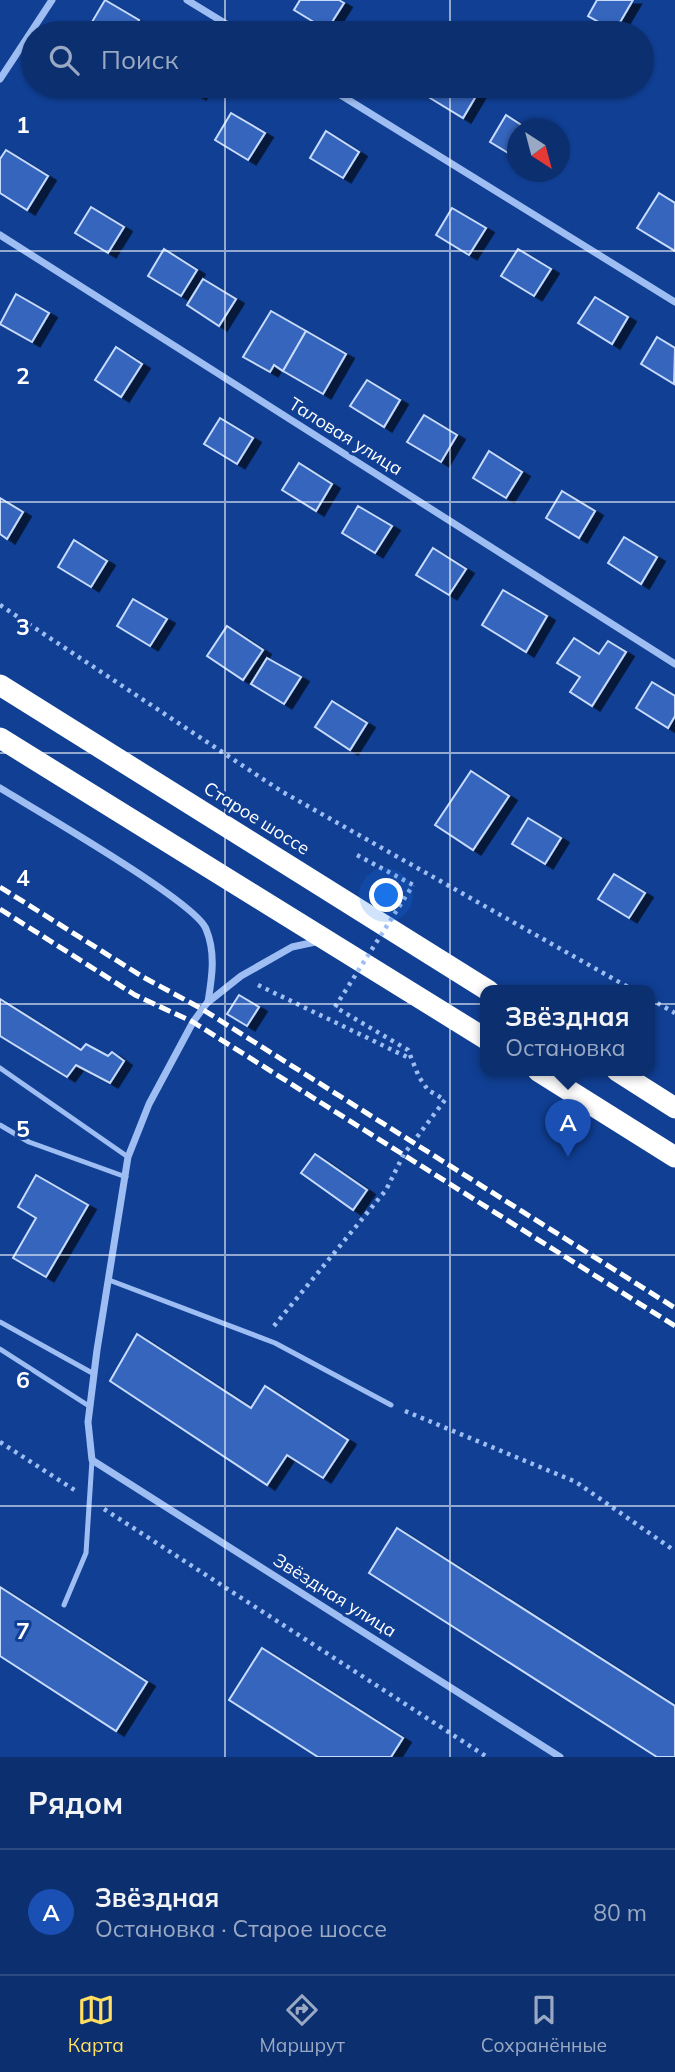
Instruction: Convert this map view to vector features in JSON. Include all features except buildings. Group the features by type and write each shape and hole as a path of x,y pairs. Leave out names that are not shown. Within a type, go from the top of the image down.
{"highway":[{"name":"Старое шоссе","path":"0,685 480,985"},
{"path":"0,738 480,1035"},
{"path":"546,1076 675,1157"},
{"path":"625,1076 675,1108"}],"street":[{"path":"38,21 52,0"},
{"path":"187,0 221,21"},
{"path":"0,79 21,47"},
{"path":"345,98 675,302"},
{"name":"Таловая улица","path":"0,235 675,664"},
{"path":"0,788 172,895 206,926 214,963 208,1003"},
{"path":"92,1460 89,1406 127,1177 128,1157 149,1104 193,1022 208,1003 241,976 292,947 324,940"},
{"name":"Звёздная улица","path":"92,1460 560,1757"}],"lane":[{"path":"0,1068 128,1157"},
{"path":"0,1125 29,1142 127,1177"},
{"path":"109,1280 264,1339 391,1405"},
{"path":"0,1322 94,1374"},
{"path":"0,1349 89,1406"},
{"path":"64,1605 86,1553 92,1460"}],"path":[{"path":"0,605 281,791 624,985"},
{"path":"264,1339 386,1190 408,1147 445,1100 428,1090 419,1077 408,1050 335,1007 413,885 357,855"},
{"path":"241,976 412,1060"},
{"path":"655,1002 675,1013"},
{"path":"391,1405 576,1482 675,1551"},
{"path":"0,1443 487,1757"}],"railway":[{"path":"0,887 143,977 202,1009 675,1308"},
{"path":"0,909 135,995 193,1022 675,1326"}],"place":[{"name":"Звёздная","path":"568,1157"}]}
